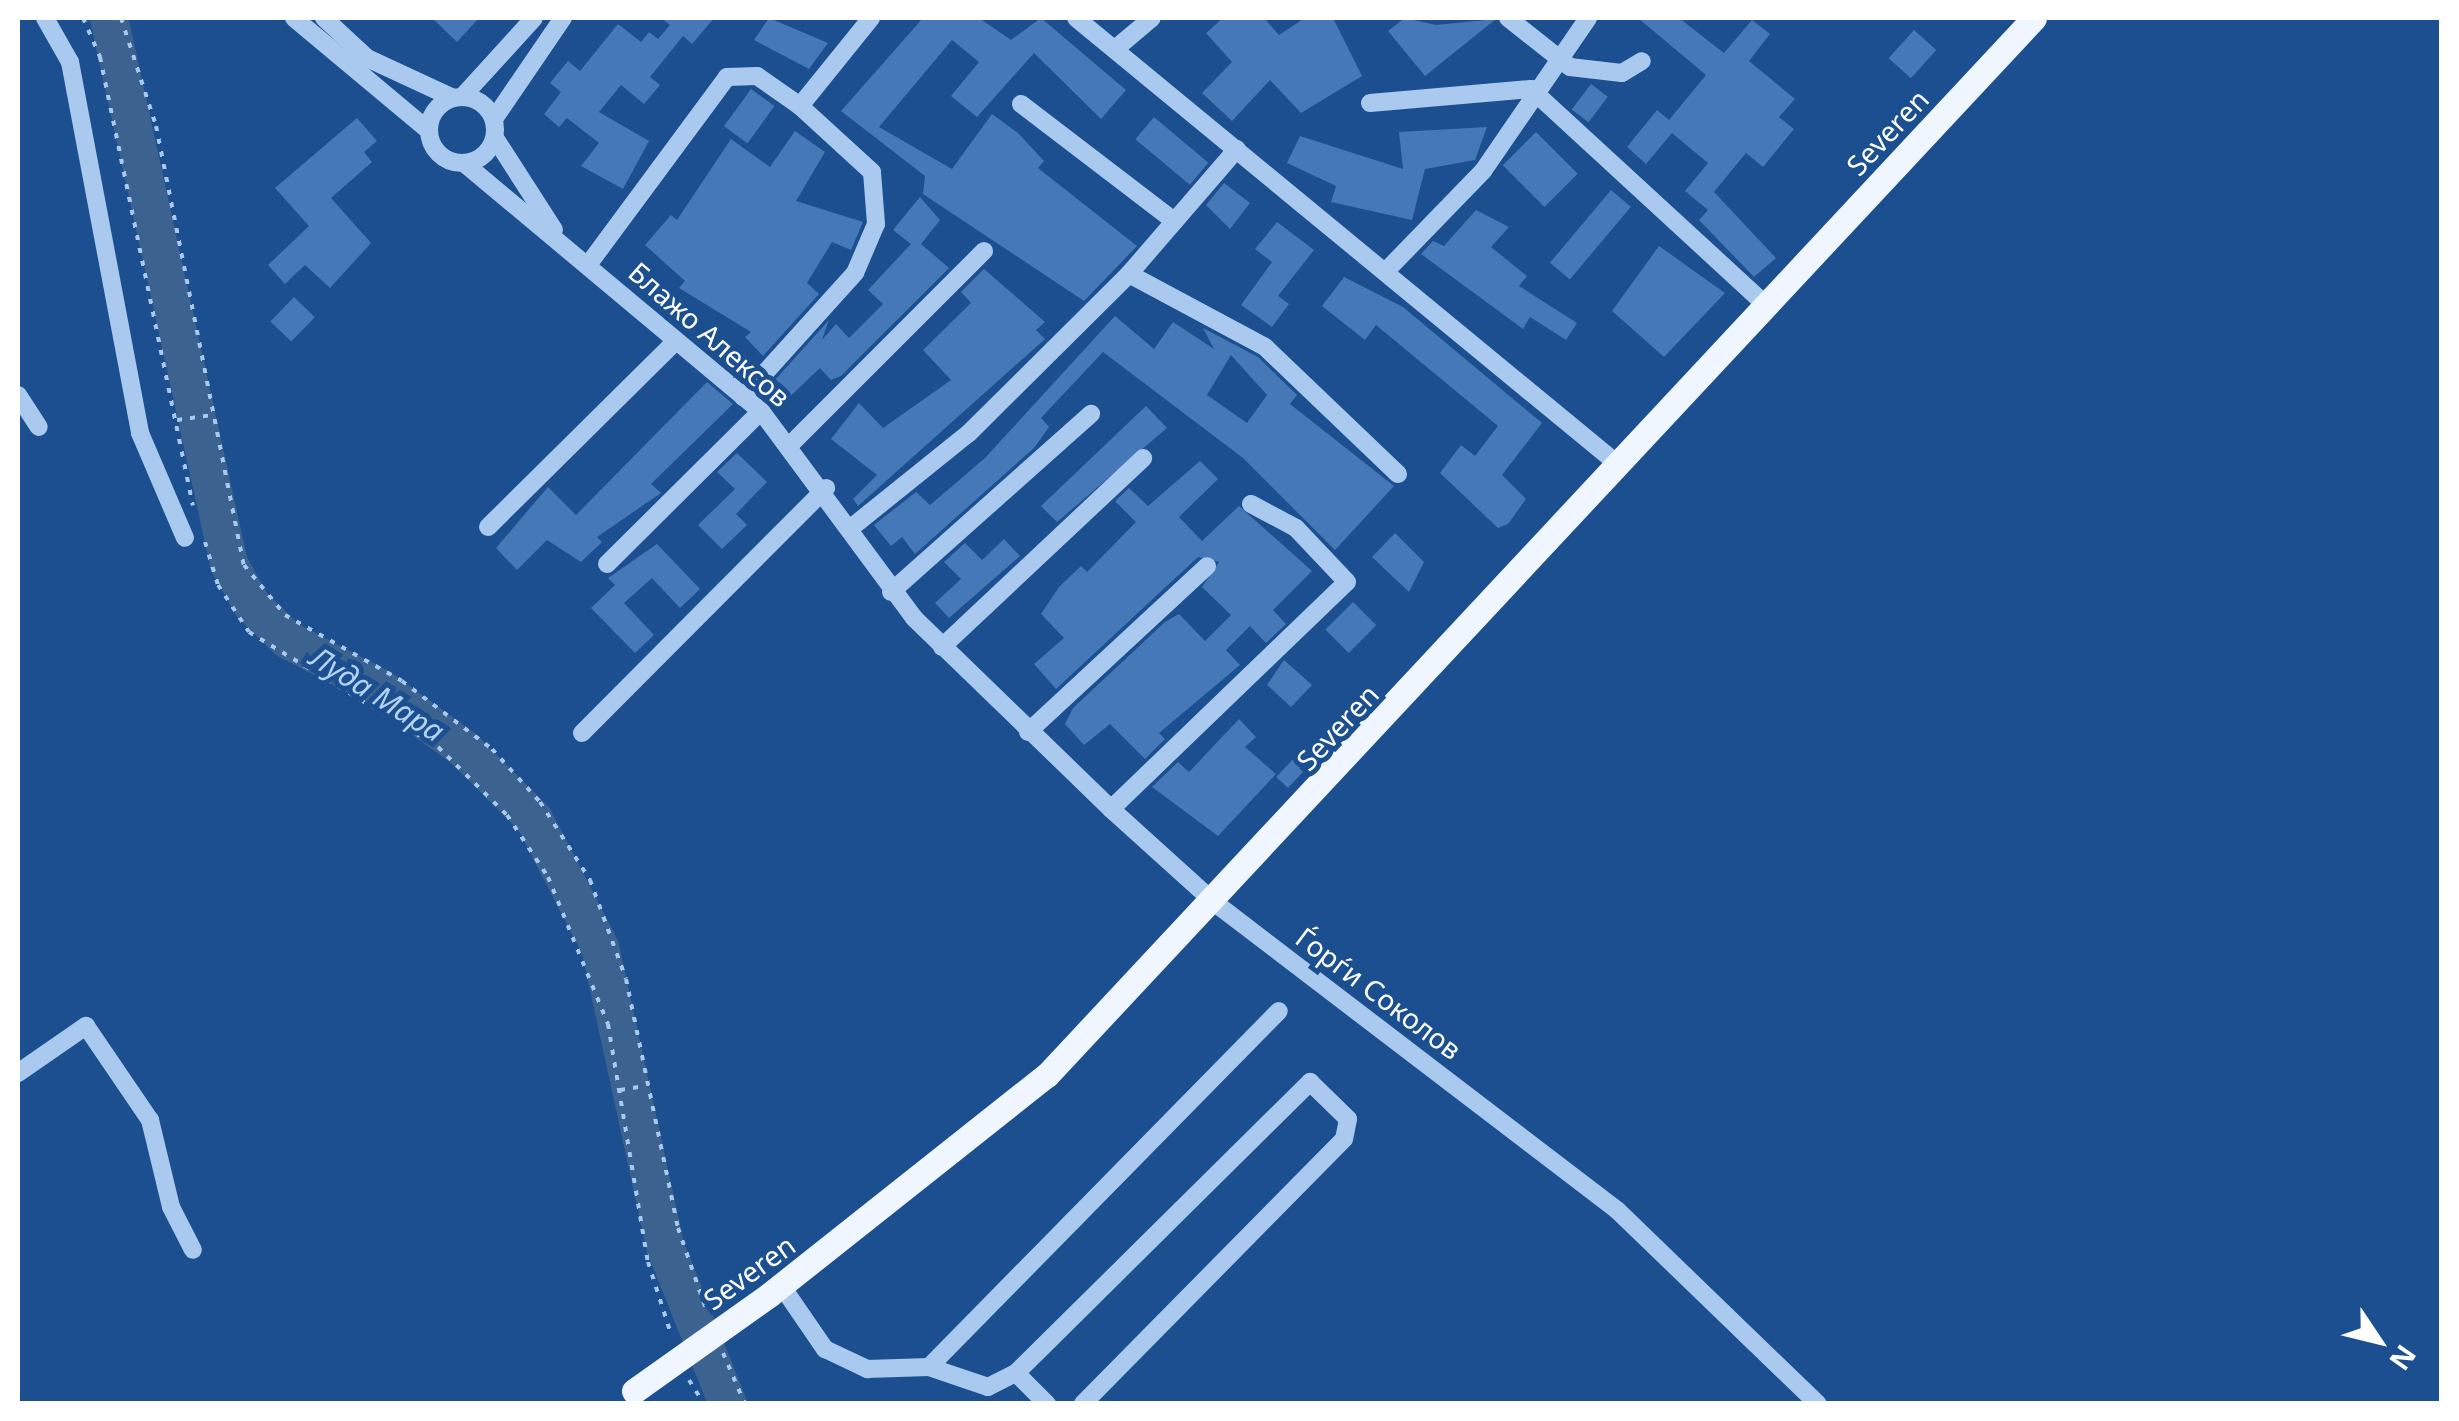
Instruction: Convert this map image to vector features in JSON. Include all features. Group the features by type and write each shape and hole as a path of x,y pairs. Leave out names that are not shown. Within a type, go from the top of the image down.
{"main road":[{"name":"Severen","path":"625,1397 775,1290 988,1128 1215,902 2034,18"}],"street":[{"path":"45,18 70,62 140,433 194,536"},
{"path":"294,18 429,130 444,158 464,163 495,138 494,118 563,18"},
{"path":"324,18 367,58 458,97 494,118"},
{"path":"429,130 534,18"},
{"path":"800,106 871,18"},
{"path":"1076,18 1620,466"},
{"path":"1116,49 1152,18"},
{"path":"1508,18 1552,61 1622,73 1642,62"},
{"path":"1386,271 1494,158 1531,88 1588,18"},
{"path":"588,265 733,72 758,76 800,106 872,172 876,224 855,274 744,398"},
{"path":"1370,103 1531,88 1766,306"},
{"path":"1021,104 1174,220"},
{"name":"Блажо Алексов","path":"495,138 565,247"},
{"path":"852,527 969,433 1130,274 1237,149"},
{"name":"Блажо Алексов","path":"464,163 588,265 674,343 761,410 826,488 891,592 914,618"},
{"path":"792,444 984,251"},
{"path":"1130,274 1265,347 1398,474"},
{"path":"488,527 674,343"},
{"path":"18,395 40,427"},
{"path":"607,564 761,410"},
{"path":"891,592 1091,414"},
{"path":"942,647 1144,458"},
{"path":"582,733 826,488"},
{"path":"1111,809 1347,582 1296,528 1251,504"},
{"path":"1028,732 1207,566"},
{"name":"Ѓорѓи Соколов","path":"914,618 1028,732 1215,902 1617,1210 1818,1404"},
{"path":"928,1367 1279,1011"},
{"path":"18,1073 86,1026 150,1120 170,1207 193,1250"},
{"path":"775,1290 825,1349 867,1370 928,1367 988,1388 1016,1373 1310,1082 1348,1119 1344,1139 1084,1404"},
{"path":"1016,1373 1048,1404"}],"path":[{"path":"83,18 100,57 197,518"},
{"path":"122,18 156,126 244,565 261,592 477,738 540,802 610,922 644,1086 710,1320"},
{"path":"176,420 212,415"},
{"path":"194,536 218,585 249,632 391,714 507,814 548,877 608,1024 648,1262 677,1352"},
{"path":"618,1090 644,1086"},
{"path":"717,1336 746,1404"},
{"path":"683,1370 704,1404"}],"building":[{"path":"432,18 479,18 457,42"},
{"path":"661,18 714,18 692,44 683,36 650,77 660,85 644,104 621,85 599,112 649,141 623,189 581,166 599,143 567,118 559,127 544,114 561,92 550,83 568,61 580,71 618,24 641,42 649,32 658,39 670,25"},
{"path":"769,18 828,43 809,69 754,40"},
{"path":"923,18 979,18 1011,40 1041,18 1126,90 1101,119 1034,53 977,117 951,96 979,62 952,40 879,127 952,169 992,114 1018,133 1044,161 1038,168 1137,246 1084,301 923,194 925,176 841,111"},
{"path":"1223,18 1264,18 1279,35 1305,18 1333,18 1362,76 1301,113 1270,80 1232,121 1202,93 1232,62 1206,33"},
{"path":"1405,18 1436,25 1496,19 1425,76 1388,31"},
{"path":"1638,18 1679,18 1724,53 1752,20 1770,34 1749,61 1795,99 1779,117 1794,129 1763,167 1746,153 1714,192 1776,258 1754,277 1699,220 1708,210 1685,191 1708,163 1672,133 1646,164 1627,147 1657,110 1669,120 1706,75"},
{"path":"1914,30 1936,50 1911,78 1889,58"},
{"path":"1591,84 1608,97 1589,122 1572,110"},
{"path":"751,89 774,106 747,143 724,126"},
{"path":"1154,117 1208,163 1190,185 1135,139"},
{"path":"357,118 377,141 364,152 372,162 331,198 371,243 330,288 305,265 285,284 268,265 309,226 275,188"},
{"path":"1487,127 1475,160 1425,169 1412,220 1331,202 1336,186 1287,163 1300,136 1403,169 1399,132"},
{"path":"795,131 825,152 796,201 863,222 851,250 832,242 807,283 819,294 763,356 745,337 751,332 679,288 685,281 645,245 671,215 677,220 731,139 770,167"},
{"path":"1536,132 1578,174 1544,207 1503,165"},
{"path":"1224,183 1250,203 1230,229 1206,205"},
{"path":"1611,190 1631,207 1570,279 1550,263"},
{"path":"920,197 940,220 921,244 949,268 841,376 831,380 820,368 780,406 765,391 829,320 822,340 836,324 849,338 883,304 868,290 911,244 893,230"},
{"path":"1476,210 1509,227 1491,247 1527,276 1519,286 1577,323 1566,340 1530,317 1523,329 1421,254 1433,241 1444,246"},
{"path":"1277,222 1314,250 1278,296 1289,304 1272,327 1241,305 1272,262 1255,249"},
{"path":"1659,246 1725,293 1664,357 1612,311"},
{"path":"984,269 1045,322 1036,330 1045,339 858,506 853,499 877,475 831,439 859,403 883,428 951,380 923,350 971,303 961,292"},
{"path":"1344,277 1403,307 1542,423 1502,475 1526,499 1508,524 1498,528 1440,473 1461,445 1475,456 1498,426 1376,325 1365,340 1322,306"},
{"path":"294,297 315,317 291,342 270,321"},
{"path":"1115,316 1154,349 1173,322 1214,349 1203,328 1258,357 1297,395 1290,404 1394,486 1335,550 1243,458 1103,352 1041,418 1049,427 1034,448 915,554 902,537 891,546 874,525 916,492 930,505 985,458","holes":["1231,355 1267,395 1247,423 1207,395"]},
{"path":"707,382 733,404 651,484 661,493 597,537 602,542 581,562 547,540 517,570 496,548 548,487 576,515"},
{"path":"1146,406 1167,428 1057,522 1041,506"},
{"path":"737,453 767,482 736,514 747,525 722,549 698,525 735,489 717,472"},
{"path":"1200,461 1218,479 1179,517 1202,541 1239,506 1312,571 1273,610 1286,624 1266,643 1250,626 1226,650 1240,665 1159,733 1165,739 1145,759 1110,724 1084,745 1065,724 1073,708 1165,622 1179,614 1205,641 1231,615 1202,587 1219,562 1198,557 1056,689 1034,664 1064,638 1041,614 1059,587 1081,566 1087,572 1136,522 1115,501 1129,488 1148,506"},
{"path":"1395,533 1424,562 1409,592 1372,557"},
{"path":"1004,539 1020,556 949,618 935,603 961,579 944,562 965,543 982,560"},
{"path":"657,544 700,589 680,608 652,578 624,603 654,635 635,653 591,608 615,585 608,578"},
{"path":"1353,602 1376,625 1349,653 1325,630"},
{"path":"1284,660 1312,685 1291,707 1267,685"},
{"path":"1239,719 1256,737 1245,747 1276,774 1218,836 1152,787 1178,762 1189,772"},
{"path":"1294,758 1306,769 1288,788 1276,777"}],"waterway":[{"name":"Луда Мара","path":"109,18 229,564 252,605 288,640 380,688 463,748 534,819 600,947 666,1249 728,1404"}]}
